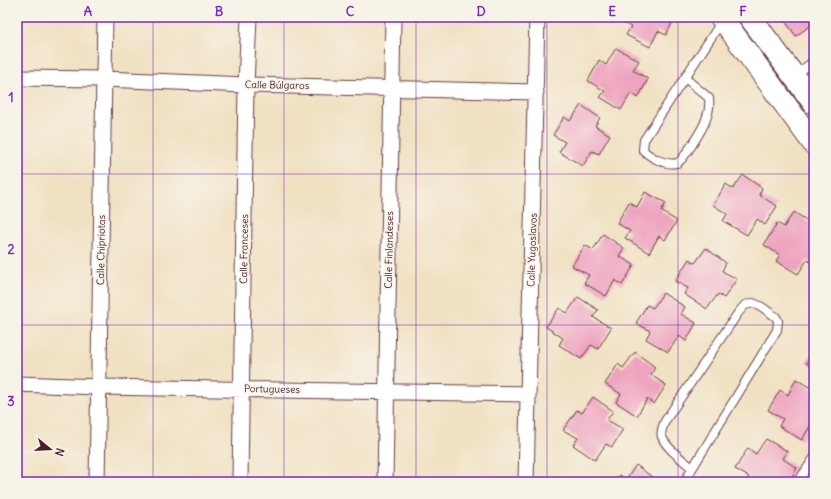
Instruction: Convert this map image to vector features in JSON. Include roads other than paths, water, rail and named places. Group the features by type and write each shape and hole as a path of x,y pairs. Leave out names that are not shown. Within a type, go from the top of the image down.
{"main road":[{"path":"750,17 814,103"},
{"path":"722,18 814,144"}],"street":[{"name":"Calle Chipriotas","path":"97,482 100,387 104,17"},
{"name":"Calle Franceses","path":"240,482 246,85 249,17"},
{"name":"Calle Finlandeses","path":"385,482 393,17"},
{"name":"Calle Yugoslavos","path":"526,482 537,17"},
{"name":"Calle Búlgaros","path":"17,78 104,79 246,85 536,92"},
{"name":"Portugueses","path":"17,384 100,387 242,388 528,394"}],"lane":[{"path":"685,78 709,98 710,106 706,121 683,159 676,163 668,163 648,154 643,150 642,145 722,18"},
{"path":"794,76 814,61"},
{"path":"684,482 777,330 778,321 776,317 762,307 753,304 745,305 738,313 665,421 662,436 667,445 692,468"},
{"path":"798,482 814,458"}]}
